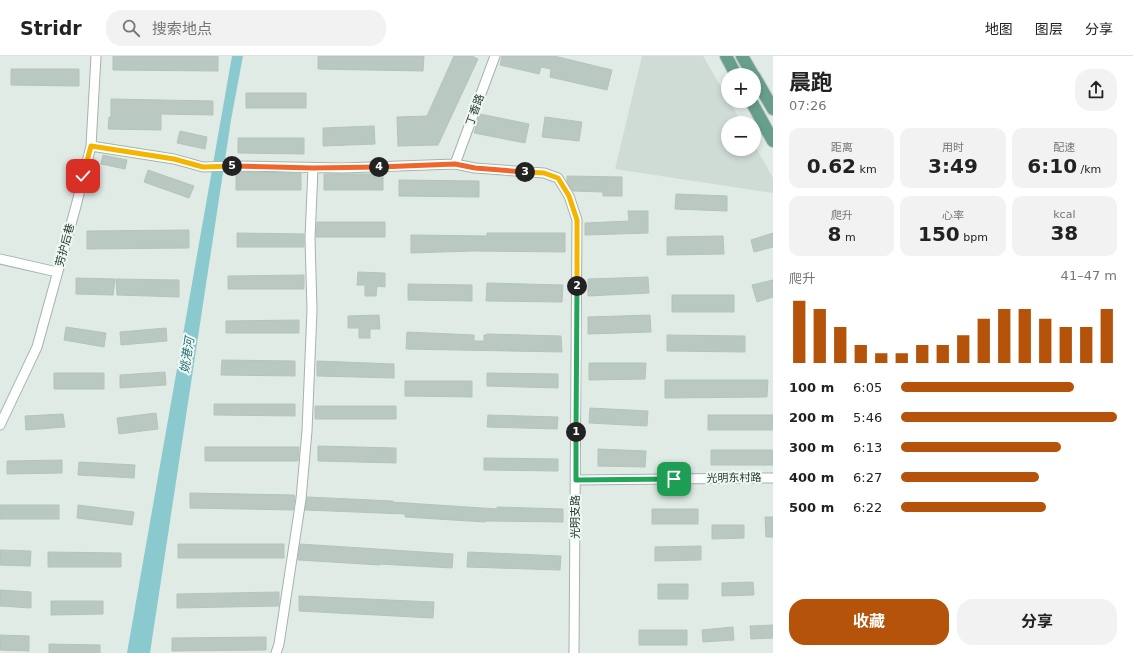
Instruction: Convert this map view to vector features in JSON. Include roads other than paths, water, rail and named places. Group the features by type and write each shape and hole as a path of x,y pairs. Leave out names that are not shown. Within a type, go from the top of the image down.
{"main road":[{"path":"726,56 732,68"},
{"path":"742,56 749,68"},
{"path":"761,88 773,109"},
{"path":"755,108 773,141"}],"street":[{"name":"劳护后巷","path":"0,425 37,347 91,146 96,56"},
{"name":"丁香路","path":"455,164 494,56"},
{"name":"光明支路","path":"91,146 174,159 203,167 231,166 313,168 455,164 475,168 544,173 558,178 569,196 577,220 574,653"},
{"path":"276,653 279,644 301,499 307,431 312,310 310,238 313,168"},
{"path":"0,259 57,272"},
{"name":"光明东村路","path":"576,480 773,478"}],"water":[{"name":"姚港河","path":"232,56 243,56 231,120 150,653 127,653"}]}
